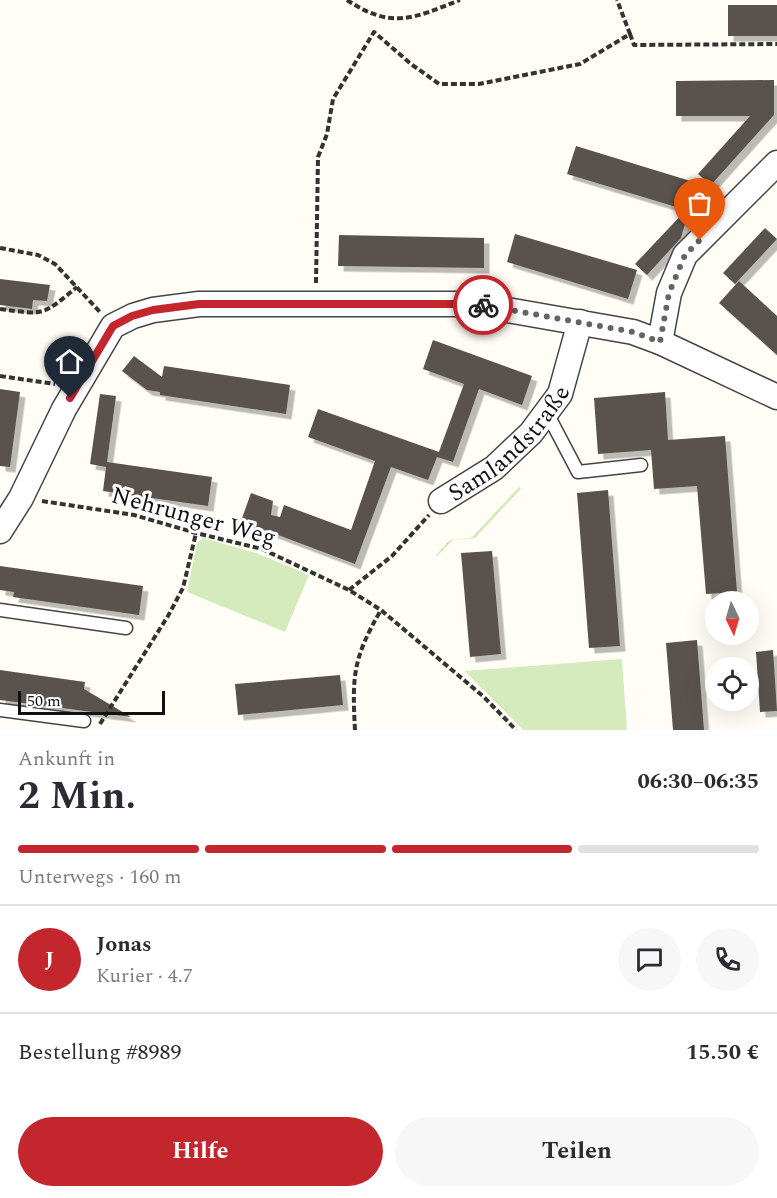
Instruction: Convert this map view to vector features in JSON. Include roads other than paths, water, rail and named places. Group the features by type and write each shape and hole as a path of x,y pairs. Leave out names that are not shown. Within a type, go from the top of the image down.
{"street":[{"path":"660,342 669,293 685,255 777,163"},
{"path":"0,531 21,498 76,387 113,326 132,316 153,310 199,304 473,304 633,332 660,342 777,397"},
{"name":"Samlandstraße","path":"441,501 494,468 531,433 547,413 560,394 580,322"}],"lane":[{"path":"547,413 578,472 641,465"},
{"path":"0,609 126,628"},
{"path":"0,710 84,721"}]}
